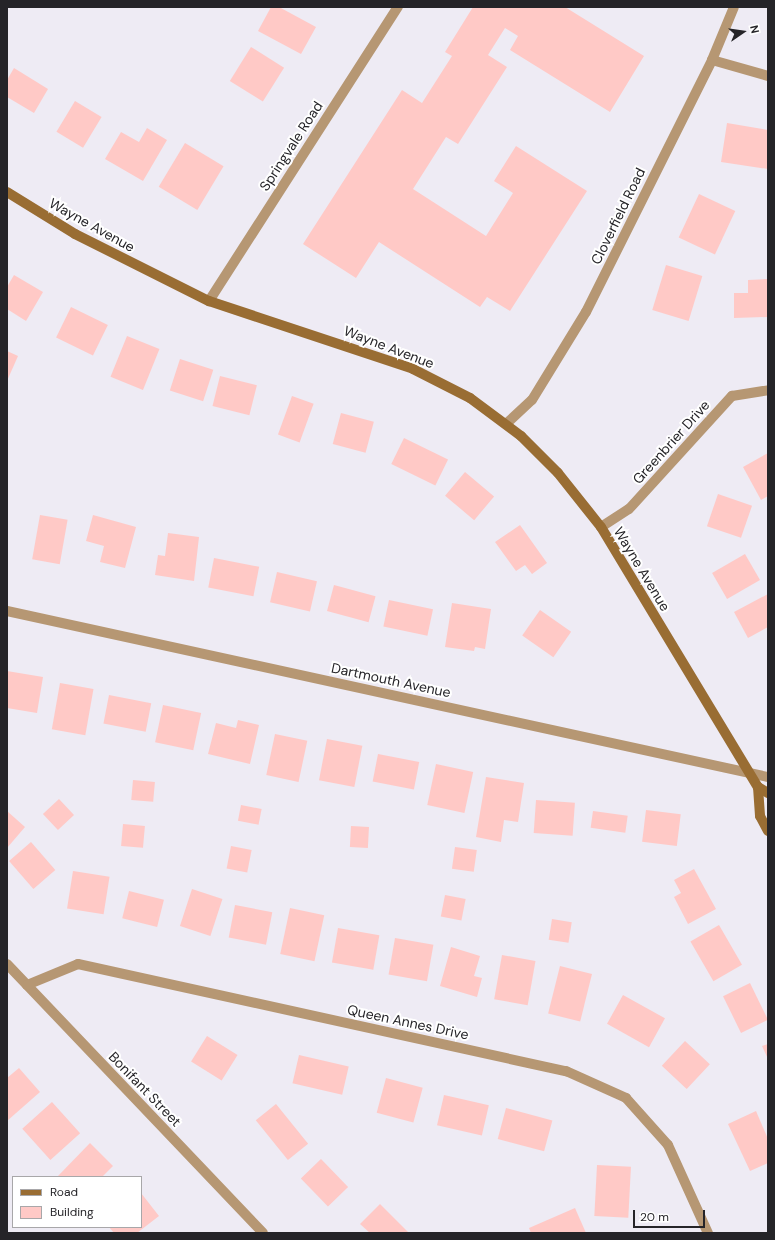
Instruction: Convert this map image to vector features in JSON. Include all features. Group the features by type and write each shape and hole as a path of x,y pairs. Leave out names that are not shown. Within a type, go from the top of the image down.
{"street":[{"name":"Springvale Road","path":"209,301 398,7"},
{"name":"Cloverfield Road","path":"506,424 540,389 586,312 712,60 734,7"},
{"path":"712,60 768,76"},
{"name":"Wayne Avenue","path":"7,192 75,234 209,301 413,369 470,398 506,424 558,473 601,527 758,787 760,816 768,831"},
{"name":"Greenbrier Drive","path":"601,527 629,509 732,396 768,390"},
{"name":"Dartmouth Avenue","path":"7,611 768,777"},
{"name":"Wayne Avenue","path":"758,787 768,793"},
{"name":"Bonifant Street","path":"7,964 262,1233"},
{"name":"Queen Annes Drive","path":"27,985 78,964 566,1071 626,1098 668,1145 708,1233"}],"building":[{"path":"271,7 279,7 316,27 301,54 258,31"},
{"path":"473,7 565,7 644,56 610,112 510,50 518,36 505,28 488,55 507,67 458,144 446,137 413,189 486,236 513,193 494,181 516,146 587,191 510,311 487,297 480,307 379,242 356,278 303,244 402,90 422,103 452,56 445,52"},
{"path":"251,47 284,68 263,102 230,81"},
{"path":"14,68 48,89 34,113 7,97 7,80"},
{"path":"75,101 102,117 83,148 56,132"},
{"path":"727,123 768,130 768,169 721,162"},
{"path":"147,128 167,140 143,181 105,159 121,132 139,142"},
{"path":"185,143 224,166 197,210 159,187"},
{"path":"699,194 735,211 715,254 679,238"},
{"path":"666,265 702,276 689,321 652,310"},
{"path":"14,275 43,292 26,321 7,309 7,287"},
{"path":"768,279 768,317 734,318 734,293 748,293 748,280"},
{"path":"71,307 108,325 93,356 56,338"},
{"path":"127,336 159,349 143,390 111,377"},
{"path":"7,351 18,356 7,381"},
{"path":"180,359 213,370 203,401 170,390"},
{"path":"220,376 257,385 249,415 213,406"},
{"path":"292,396 314,404 300,442 278,435"},
{"path":"341,413 374,422 366,453 333,444"},
{"path":"404,438 448,459 435,486 391,464"},
{"path":"768,453 768,496 761,500 743,467"},
{"path":"465,472 494,496 474,520 445,496"},
{"path":"718,494 752,506 741,538 707,526"},
{"path":"40,515 68,520 60,564 32,559"},
{"path":"93,515 136,527 125,568 100,562 104,546 86,541"},
{"path":"520,525 547,563 532,574 525,565 516,571 495,542"},
{"path":"168,533 199,537 194,581 155,575 158,555 165,556"},
{"path":"745,554 760,580 727,599 712,573"},
{"path":"214,558 259,567 253,596 208,587"},
{"path":"277,572 317,581 310,611 270,602"},
{"path":"334,585 376,596 369,622 327,611"},
{"path":"768,594 768,627 748,638 734,612"},
{"path":"389,600 433,609 427,636 383,626"},
{"path":"452,603 491,609 485,649 475,647 474,651 445,647"},
{"path":"540,610 571,632 553,657 522,635"},
{"path":"7,671 43,677 37,713 7,708"},
{"path":"60,683 93,689 85,735 52,729"},
{"path":"109,695 151,703 146,732 103,723"},
{"path":"163,705 201,713 193,750 155,742"},
{"path":"238,720 259,725 250,764 208,754 216,723 236,728"},
{"path":"275,734 307,741 299,782 266,775"},
{"path":"327,739 362,746 354,787 319,780"},
{"path":"378,754 419,762 414,789 373,781"},
{"path":"436,764 473,772 464,813 427,805"},
{"path":"486,777 524,783 518,822 504,820 501,842 476,837"},
{"path":"133,780 155,782 153,802 131,800"},
{"path":"59,799 74,815 58,830 43,814"},
{"path":"536,800 575,803 573,836 534,833"},
{"path":"241,805 262,809 259,825 238,821"},
{"path":"646,810 681,814 677,846 642,842"},
{"path":"7,811 25,827 7,848"},
{"path":"593,811 628,816 625,833 591,828"},
{"path":"123,824 145,826 143,848 121,846"},
{"path":"351,826 369,827 368,848 350,847"},
{"path":"31,842 55,870 33,889 9,861"},
{"path":"231,846 252,850 247,873 227,869"},
{"path":"455,847 477,850 474,872 452,869"},
{"path":"694,869 716,909 688,924 674,897 681,893 674,880"},
{"path":"73,871 110,877 104,914 67,909"},
{"path":"192,889 222,899 210,936 180,926"},
{"path":"129,891 164,900 157,927 122,918"},
{"path":"445,895 466,899 461,921 441,917"},
{"path":"235,905 272,912 266,945 229,937"},
{"path":"290,908 324,915 314,961 280,954"},
{"path":"552,919 572,922 568,943 549,940"},
{"path":"719,925 742,965 713,981 690,941"},
{"path":"338,928 379,935 373,970 332,962"},
{"path":"395,938 433,945 427,981 389,974"},
{"path":"451,947 480,956 474,976 482,978 477,997 440,986"},
{"path":"502,955 535,961 528,1005 494,999"},
{"path":"560,966 592,974 580,1022 548,1014"},
{"path":"750,983 768,1020 741,1033 723,996"},
{"path":"623,995 665,1018 649,1047 607,1024"},
{"path":"207,1036 238,1055 222,1081 191,1061"},
{"path":"685,1041 710,1064 687,1089 662,1066"},
{"path":"768,1044 768,1059 762,1046"},
{"path":"299,1055 349,1066 342,1095 292,1083"},
{"path":"19,1068 40,1092 7,1121 7,1078"},
{"path":"386,1078 423,1088 413,1123 377,1113"},
{"path":"444,1095 489,1105 482,1136 437,1125"},
{"path":"52,1102 80,1133 50,1160 22,1129"},
{"path":"276,1104 308,1144 288,1160 256,1120"},
{"path":"506,1108 552,1120 544,1151 498,1139"},
{"path":"756,1111 768,1139 768,1163 750,1171 728,1124"},
{"path":"90,1143 113,1166 103,1176 58,1176"},
{"path":"321,1159 348,1187 328,1207 301,1178"},
{"path":"597,1165 631,1167 628,1218 594,1216"},
{"path":"142,1194 159,1216 137,1233 114,1233 110,1228 142,1228"},
{"path":"380,1204 409,1233 370,1233 360,1224"},
{"path":"575,1208 586,1233 531,1233 529,1228"}]}
